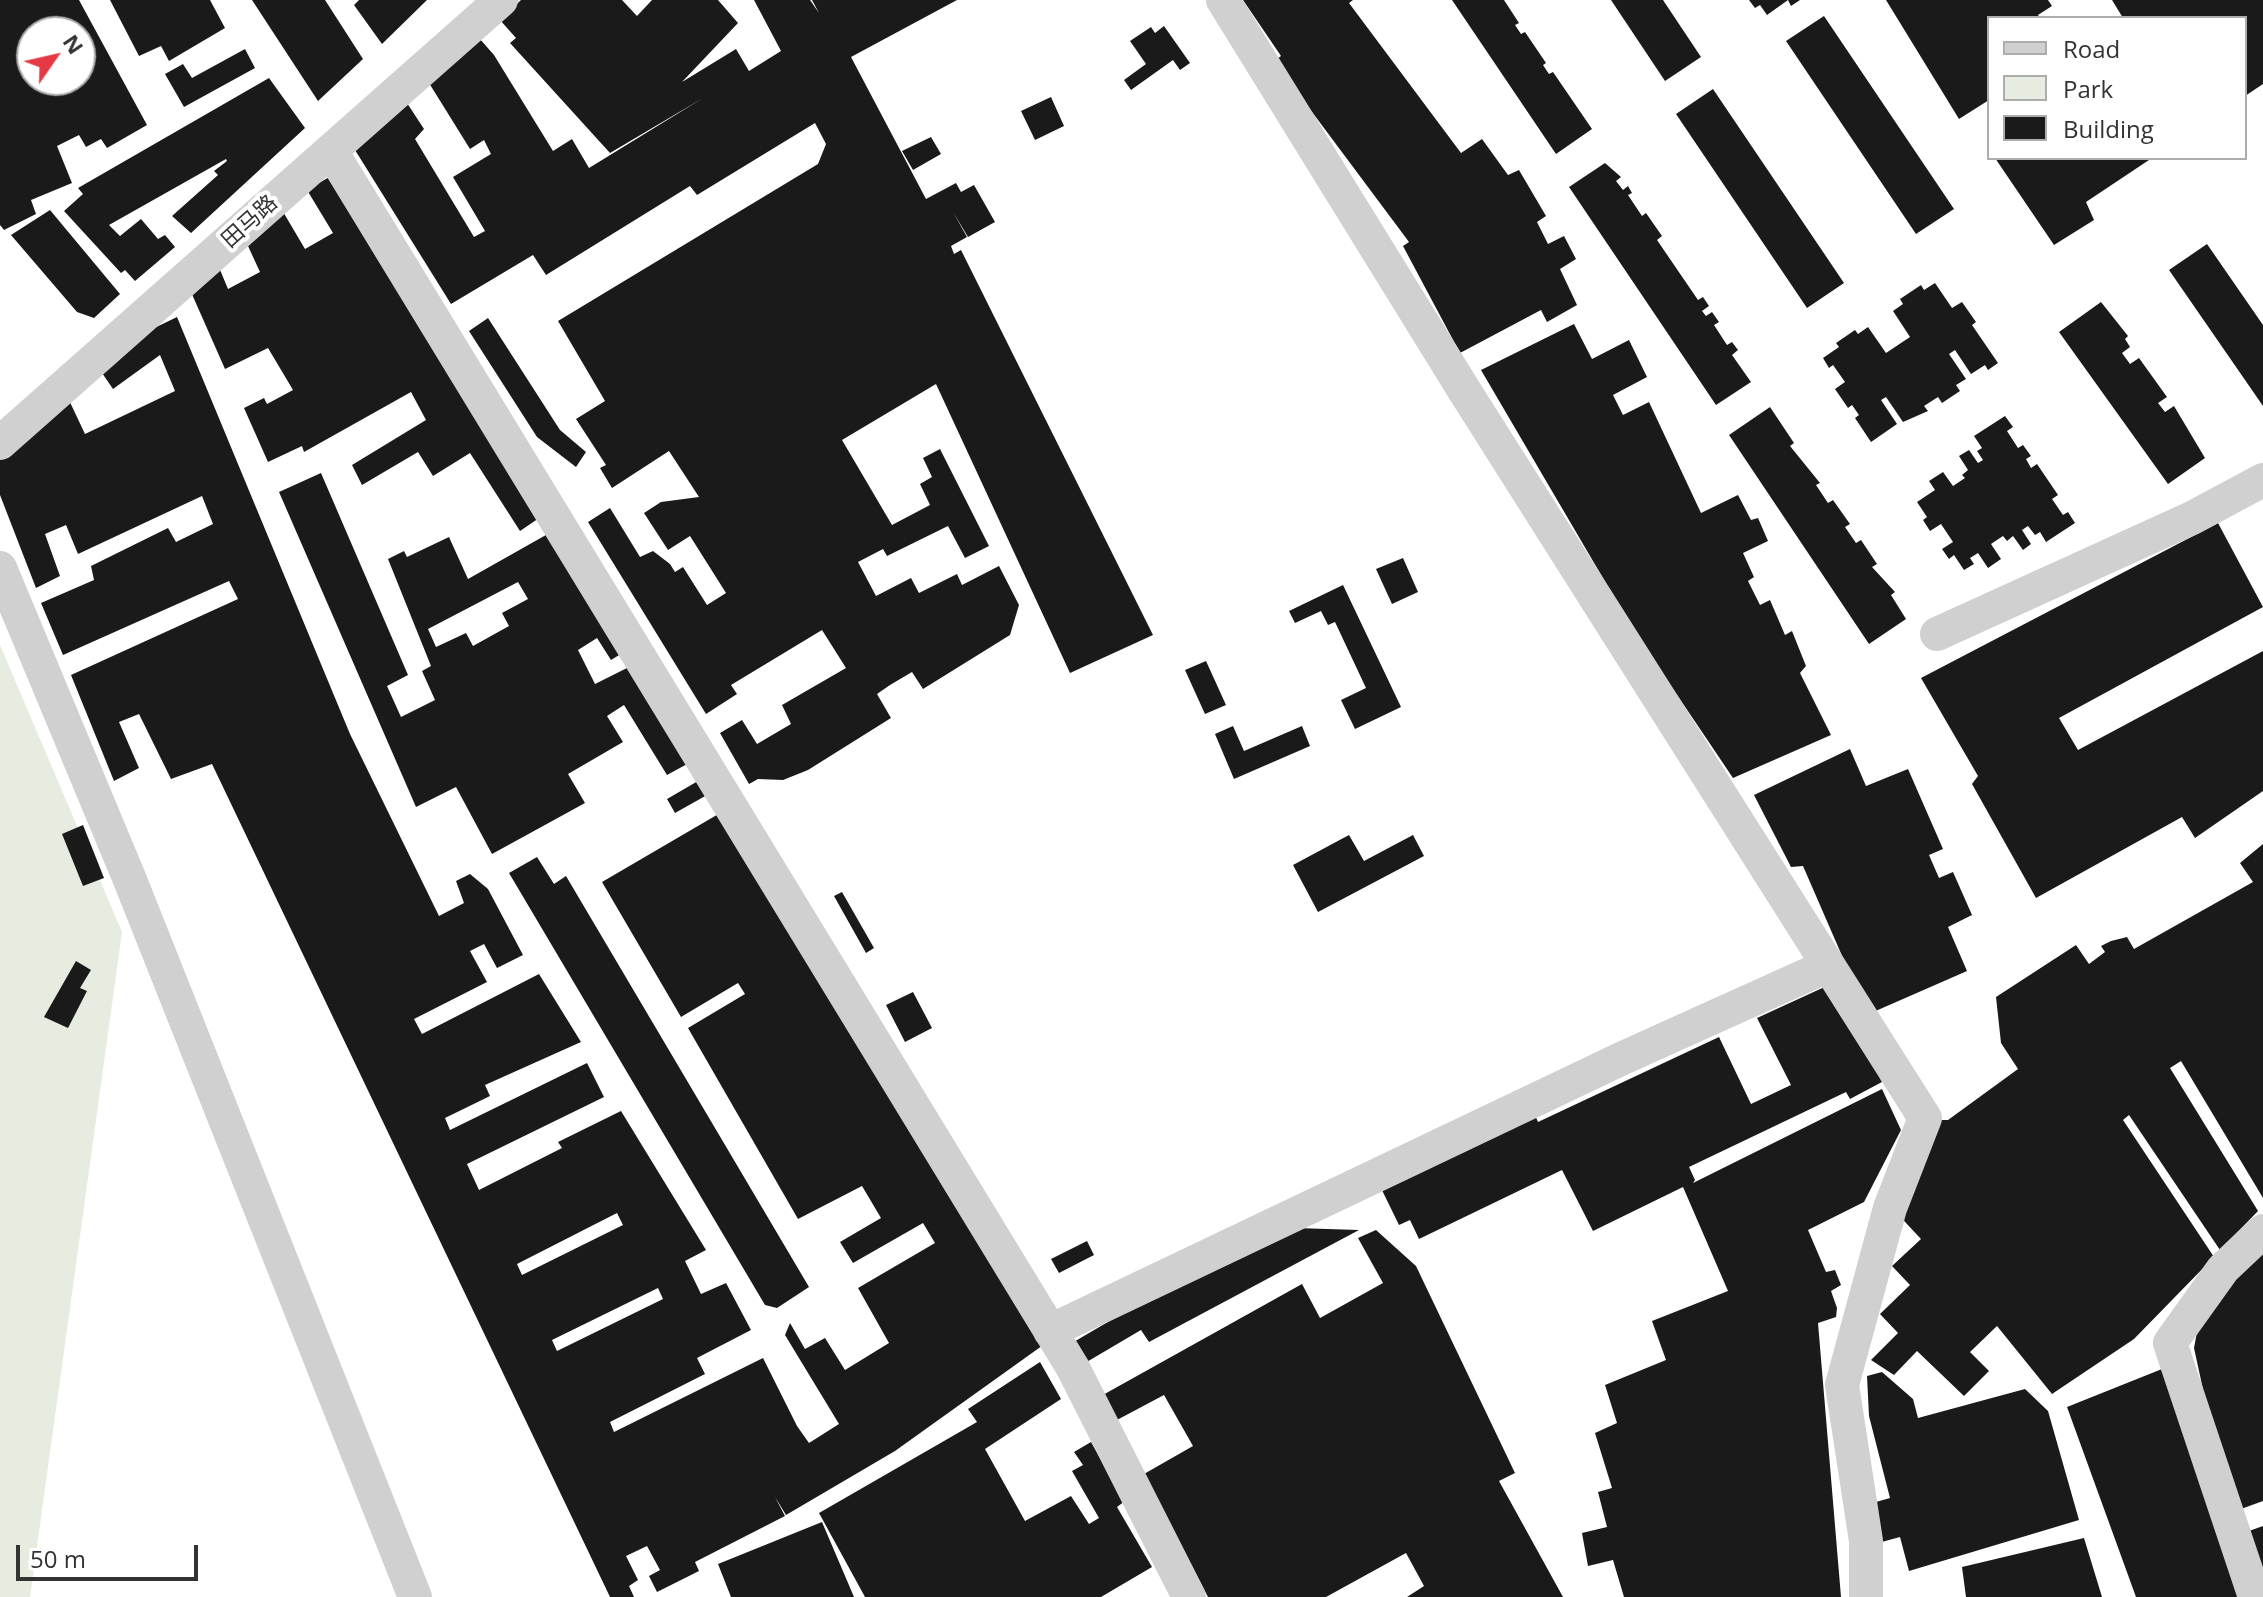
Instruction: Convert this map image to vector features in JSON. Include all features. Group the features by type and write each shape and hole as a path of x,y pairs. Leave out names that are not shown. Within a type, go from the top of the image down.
{"street":[{"name":"田马路","path":"0,443 501,0"},
{"path":"1223,0 1456,377 1925,1118 1890,1208 1842,1385 1866,1541 1866,1597"},
{"path":"331,151 1073,1368 1189,1597"},
{"path":"1937,634 2192,518 2263,480"},
{"path":"0,568 130,880 415,1597"},
{"path":"1050,1331 1827,965"},
{"path":"2255,1597 2170,1343 2223,1269 2263,1231"}],"green space":[{"path":"0,645 122,932 30,1597 0,1597"}],"building":[{"path":"0,0 79,0 88,16 16,16 16,96 96,96 96,31 147,125 107,148 101,139 86,147 79,135 57,146 72,183 31,200 36,214 4,230 0,225"},
{"path":"110,0 210,0 225,28 169,61 161,46 139,56"},
{"path":"252,0 325,0 363,59 318,101"},
{"path":"359,0 427,0 382,44 354,5"},
{"path":"521,0 622,0 637,16 652,0 718,0 738,23 682,82 736,49 749,71 781,51 754,0 810,0 819,13 812,0 957,0 851,57 926,199 956,183 961,192 974,185 995,222 968,237 953,212 967,237 951,246 954,254 961,250 1153,635 1070,673 936,384 842,440 892,525 930,505 920,484 932,477 923,458 940,449 989,546 965,558 948,526 887,556 883,549 858,562 876,596 911,578 919,593 957,574 962,585 999,566 1019,605 1010,635 923,689 912,672 890,685 877,694 891,718 808,770 783,780 758,779 749,784 720,733 742,720 757,744 791,724 782,705 846,668 822,630 731,685 737,694 706,714 588,522 610,508 640,557 653,551 675,572 683,567 707,605 726,593 690,536 668,550 644,513 661,502 699,497 669,451 612,488 600,468 606,465 576,419 605,401 558,321 818,164 826,144 815,123 697,195 690,186 546,275 533,255 451,304 355,150 407,103 424,129 415,139 474,237 485,231 453,177 491,154 484,140 470,149 429,83 479,38 494,55 553,151 572,139 589,168 703,98 610,153 510,43 516,38 500,20"},
{"path":"1243,0 1353,0 1349,3 1461,153 1482,139 1508,175 1519,170 1546,216 1537,222 1548,244 1564,236 1576,259 1560,269 1577,305 1547,322 1541,310 1460,353 1403,246 1409,242 1274,61 1281,56"},
{"path":"1452,0 1504,0 1519,23 1515,25 1521,34 1525,32 1546,63 1543,65 1549,74 1553,72 1592,129 1556,154"},
{"path":"1611,0 1663,0 1701,57 1665,81"},
{"path":"1749,0 1788,0 1767,15 1760,5 1755,8"},
{"path":"1886,0 2048,0 2052,6 2039,16 1987,16 1987,101 1959,119"},
{"path":"2112,0 2263,0 2263,84 2247,95 2247,16 2122,16"},
{"path":"1824,16 1954,209 1916,234 1786,41"},
{"path":"1164,26 1190,63 1180,70 1173,60 1131,90 1124,80 1146,64 1130,41 1151,27 1155,33"},
{"path":"245,49 255,68 184,107 165,74 183,64 192,78"},
{"path":"269,78 305,128 191,233 172,216 218,175 214,171 226,159 109,225 120,236 141,219 158,239 165,235 175,247 135,281 125,270 121,273 64,211 83,194 78,188"},
{"path":"1713,89 1844,283 1807,308 1676,114"},
{"path":"1051,97 1064,126 1035,140 1021,111"},
{"path":"931,137 941,154 913,170 902,151"},
{"path":"1996,160 2149,160 2086,202 2094,220 2054,245"},
{"path":"1605,163 1621,177 1616,181 1623,190 1628,186 1632,193 1628,195 1642,216 1646,213 1662,236 1657,240 1698,300 1703,297 1709,306 1702,311 1706,316 1712,312 1719,322 1714,325 1727,345 1732,342 1738,350 1732,355 1751,382 1716,405 1569,187"},
{"path":"331,176 545,514 520,531 470,453 433,476 418,452 362,485 352,465 426,420 411,392 304,452 302,446 268,462 244,408 264,398 267,404 293,390 268,348 225,369 191,292 218,265 228,289 260,272 248,246 282,210 305,249 333,233 307,190"},
{"path":"50,210 120,294 94,318 77,312 11,235"},
{"path":"2207,244 2263,325 2263,406 2169,270"},
{"path":"1935,283 1952,308 1962,302 1976,322 1972,325 1998,363 1988,370 1985,365 1971,374 1955,350 1949,354 1966,379 1956,385 1960,391 1942,403 1938,397 1924,406 1928,411 1903,422 1886,397 1881,400 1897,424 1871,442 1855,418 1859,415 1852,405 1848,408 1835,389 1845,382 1833,365 1829,368 1823,358 1839,347 1836,343 1855,330 1858,334 1868,327 1886,353 1910,337 1893,311 1903,304 1900,299 1921,285 1924,290"},
{"path":"2101,302 2128,336 2125,339 2130,347 2122,353 2130,364 2139,358 2167,397 2158,403 2165,412 2174,406 2205,458 2168,484 2059,332"},
{"path":"177,317 350,734 439,916 464,903 456,881 470,874 488,889 523,955 497,968 484,944 470,951 487,982 414,1019 422,1034 539,974 581,1042 485,1085 490,1096 445,1118 450,1130 587,1063 604,1097 467,1164 479,1190 562,1148 558,1142 621,1111 706,1250 685,1261 701,1294 726,1283 751,1330 697,1358 705,1374 610,1422 614,1432 763,1358 797,1426 809,1443 839,1424 785,1335 790,1323 805,1349 825,1338 845,1370 889,1343 858,1288 935,1243 923,1223 853,1263 840,1242 881,1218 862,1186 798,1219 688,1028 745,994 738,983 681,1017 602,882 727,809 1046,1343 895,1451 786,1515 775,1497 785,1516 695,1562 699,1571 657,1592 649,1576 660,1570 647,1546 626,1556 638,1580 629,1586 634,1597 610,1597 212,764 171,779 139,714 119,722 139,768 114,781 71,675 238,599 229,581 63,655 41,603 94,580 91,566 168,528 176,542 213,524 202,496 78,554 66,525 45,534 60,576 36,588 0,495 0,458 68,398 85,434 175,391 160,355 113,389 100,370 144,333","holes":["617,1213 623,1225 522,1275 517,1264","658,1288 663,1299 557,1351 552,1340"]},
{"path":"488,318 560,430 586,452 576,467 537,437 469,331"},
{"path":"1574,324 1592,359 1629,340 1647,377 1613,395 1623,415 1649,402 1701,513 1738,495 1751,520 1758,518 1768,541 1743,553 1754,577 1748,581 1760,605 1770,600 1785,635 1792,631 1806,666 1800,673 1831,735 1733,778 1634,631 1481,370"},
{"path":"1770,407 1794,443 1790,446 1820,483 1816,485 1828,503 1833,500 1850,524 1845,527 1856,543 1861,540 1877,564 1872,567 1895,592 1891,595 1906,619 1869,644 1729,435"},
{"path":"2005,416 2013,427 2007,431 2018,448 2023,445 2031,456 2026,459 2031,468 2037,464 2058,495 2052,499 2063,515 2068,512 2075,523 2046,542 2040,532 2035,535 2028,526 2022,530 2031,544 2023,550 2013,536 2007,541 2003,536 1991,544 2001,559 1988,568 1978,553 1970,558 1974,564 1964,570 1954,555 1949,559 1942,549 1953,542 1941,524 1930,531 1923,520 1927,517 1917,502 1935,490 1929,481 1943,472 1953,486 1965,478 1962,475 1968,470 1959,456 1969,450 1978,463 1983,460 1977,451 1982,448 1974,436"},
{"path":"321,473 408,675 387,686 401,717 435,700 422,671 431,666 388,559 404,551 407,557 449,537 468,579 553,531 624,652 611,660 597,638 578,650 595,684 631,666 689,763 667,775 624,705 607,716 623,742 568,774 585,803 492,854 456,787 416,807 279,492","holes":["518,582 528,599 502,613 509,626 473,646 466,633 436,647 428,629"]},
{"path":"2218,523 2263,607 2059,718 2078,750 2263,651 2263,791 2195,838 2182,817 2036,898 1972,784 1978,776 1921,678"},
{"path":"1403,558 1418,592 1392,604 1376,569"},
{"path":"1343,585 1401,707 1355,729 1341,700 1366,688 1335,622 1328,625 1321,611 1295,623 1289,611"},
{"path":"1206,661 1226,705 1205,714 1185,670"},
{"path":"1233,726 1244,751 1302,726 1310,746 1234,779 1215,734"},
{"path":"1850,749 1866,786 1908,769 1943,849 1929,855 1939,878 1953,872 1972,915 1948,927 1967,971 1871,1013 1856,988 1803,866 1791,867 1754,795"},
{"path":"698,781 707,795 675,813 667,799"},
{"path":"83,825 104,878 83,886 62,834"},
{"path":"1349,835 1364,861 1413,835 1424,856 1318,912 1293,865"},
{"path":"2263,844 2263,1198 2181,1061 2170,1068 2258,1211 2220,1250 2129,1115 2123,1120 2214,1257 2134,1339 2052,1394 1997,1326 1970,1352 1989,1371 1964,1396 1917,1351 1894,1375 1871,1360 1898,1333 1880,1314 1910,1285 1892,1266 1921,1239 1892,1208 1936,1120 1948,1120 2018,1069 2001,1043 1996,997 2076,945 2089,964 2105,952 2101,946 2111,941 2127,937 2134,949 2253,882 2240,863"},
{"path":"537,857 554,884 566,876 809,1287 777,1308 765,1305 509,873"},
{"path":"842,892 874,948 866,953 834,896"},
{"path":"76,961 91,970 80,988 87,991 68,1028 44,1017"},
{"path":"1831,984 1882,1082 1850,1099 1846,1092 1689,1167 1695,1180 1693,1183 1882,1089 1901,1130 1864,1202 1808,1230 1826,1272 1835,1270 1841,1285 1831,1291 1837,1308 1836,1317 1818,1323 1841,1597 1624,1597 1613,1560 1588,1566 1582,1533 1607,1527 1598,1492 1612,1488 1595,1433 1617,1423 1605,1385 1666,1360 1652,1321 1728,1291 1683,1187 1593,1231 1562,1170 1419,1239 1410,1220 1399,1225 1379,1184 1535,1115 1538,1122 1719,1037 1751,1104 1791,1085 1757,1018"},
{"path":"913,992 932,1028 905,1042 886,1005"},
{"path":"1296,1228 1359,1230 1149,1342 1141,1330 1085,1363 1072,1343 1234,1248"},
{"path":"1376,1230 1416,1266 1515,1473 1499,1481 1563,1597 1407,1597 1424,1586 1406,1553 1326,1597 1208,1597 1144,1474 1193,1446 1164,1395 1115,1421 1101,1396 1302,1284 1320,1318 1383,1283 1358,1238"},
{"path":"1087,1241 1094,1255 1059,1273 1051,1259"},
{"path":"2263,1241 2263,1501 2241,1509 2209,1417 2194,1348 2197,1332"},
{"path":"1040,1362 1061,1399 985,1449 1025,1521 1071,1496 1089,1524 1099,1518 1072,1471 1083,1465 1074,1452 1091,1442 1125,1501 1117,1507 1152,1567 1101,1597 865,1597 819,1513 977,1422 968,1409"},
{"path":"2172,1365 2246,1597 2136,1597 2067,1407"},
{"path":"1882,1372 1913,1399 1918,1418 2025,1389 2048,1411 2079,1520 1909,1571 1900,1537 1878,1543 1869,1504 1890,1498 1869,1416 1867,1376"},
{"path":"822,1522 854,1597 731,1597 718,1564"},
{"path":"2263,1526 2263,1570 2249,1531"},
{"path":"2084,1538 2102,1597 1966,1597 1962,1567"}]}
